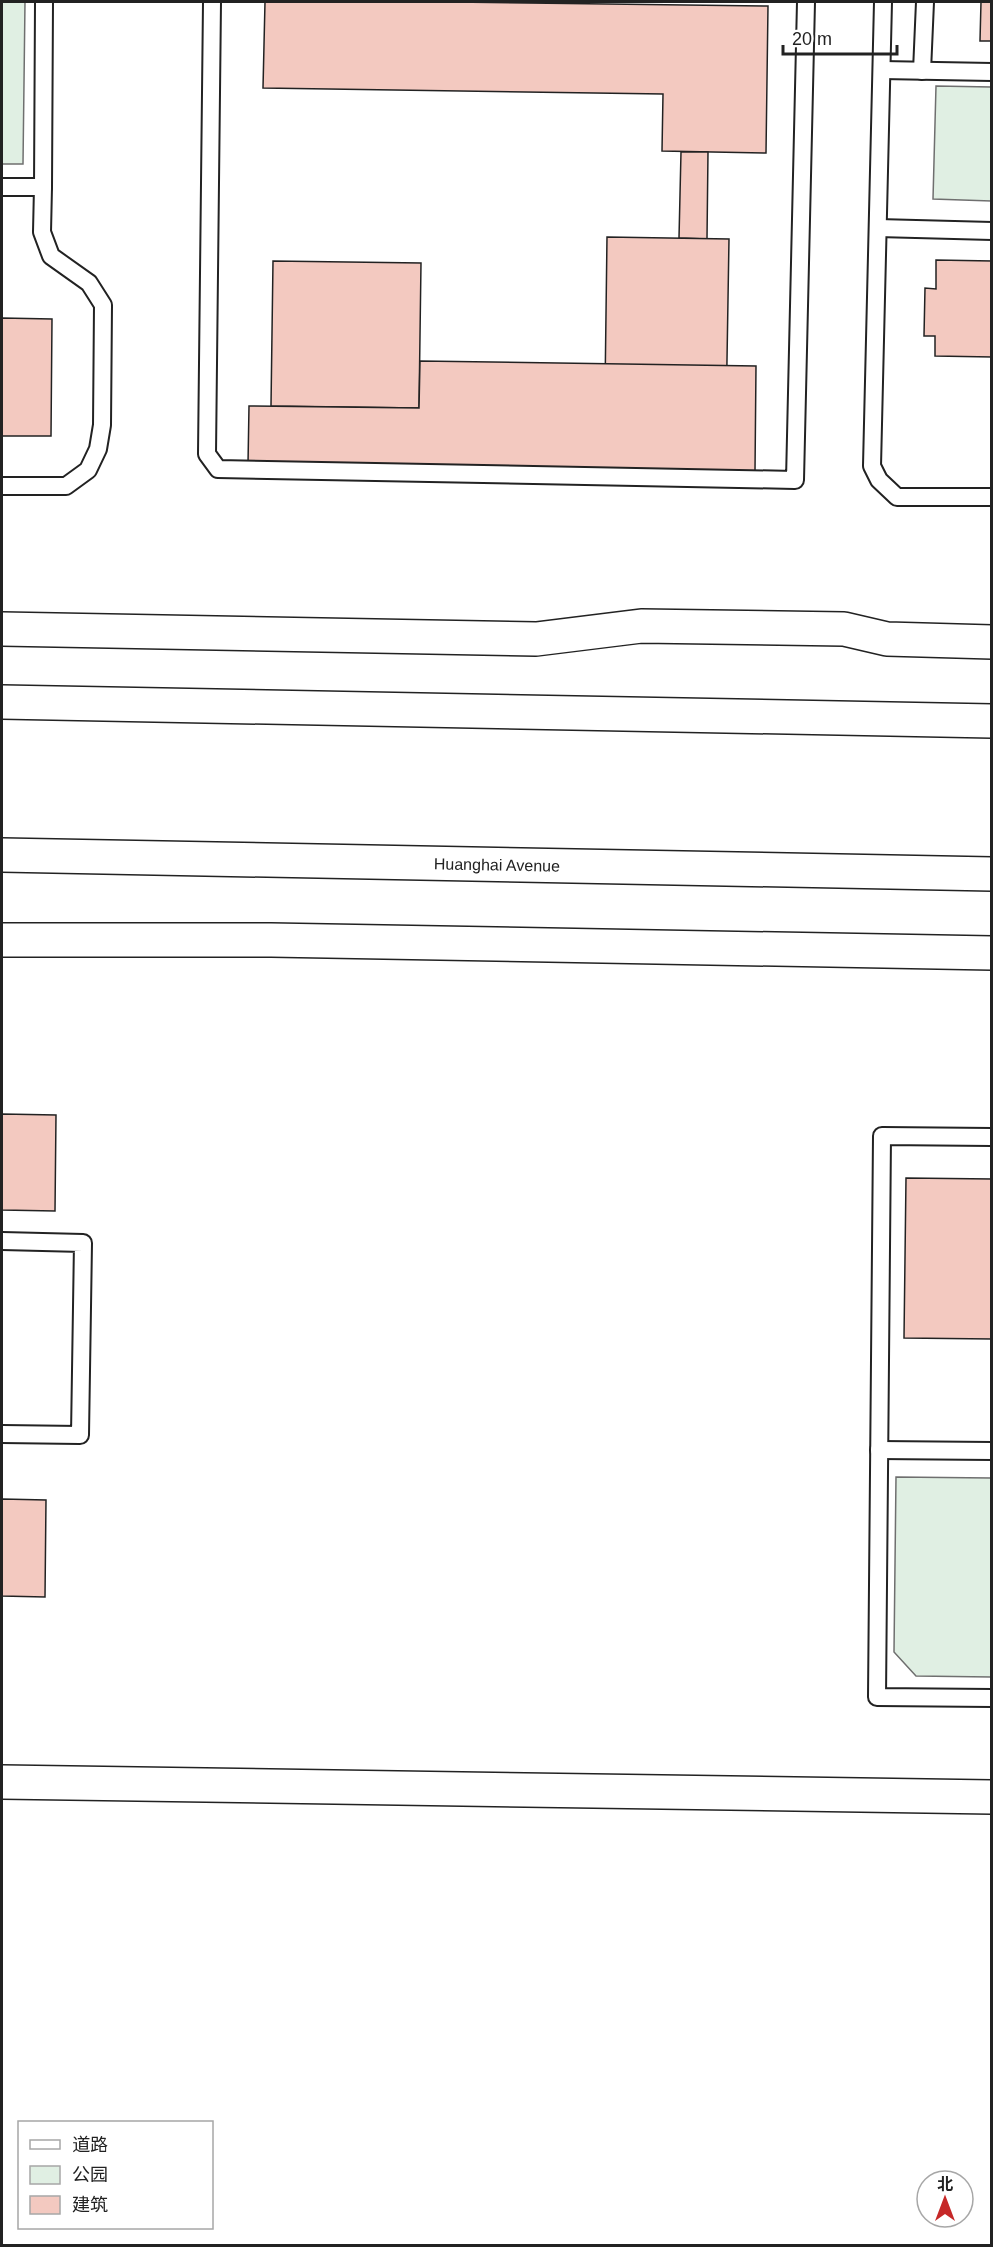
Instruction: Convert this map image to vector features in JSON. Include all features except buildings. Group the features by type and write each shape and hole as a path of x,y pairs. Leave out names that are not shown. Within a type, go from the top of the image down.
{"street":[{"path":"2,629 536,639 641,626 665,626 844,629 887,639 992,642"},
{"path":"2,702 992,721"},
{"name":"Huanghai Avenue","path":"2,855 992,874"},
{"path":"2,940 282,941 992,953"},
{"path":"2,1782 992,1797"}],"lane":[{"path":"2,486 66,486 88,470 98,449 102,425 103,305 88,283 51,256 42,232 44,2"},
{"path":"212,2 207,454 218,469 795,480 806,2"},
{"path":"883,2 872,466 879,480 897,497 992,497"},
{"path":"922,71 925,2"},
{"path":"882,70 992,72"},
{"path":"2,187 43,187"},
{"path":"878,228 992,231"},
{"path":"992,1137 882,1136 876,1697 992,1698"},
{"path":"2,1241 83,1243 80,1435 2,1434"},
{"path":"879,1450 992,1451"}],"green space":[{"path":"2,2 25,2 23,164 2,164"},
{"path":"936,86 991,87 991,201 933,199"},
{"path":"896,1477 991,1478 991,1677 916,1676 894,1652"}]}
